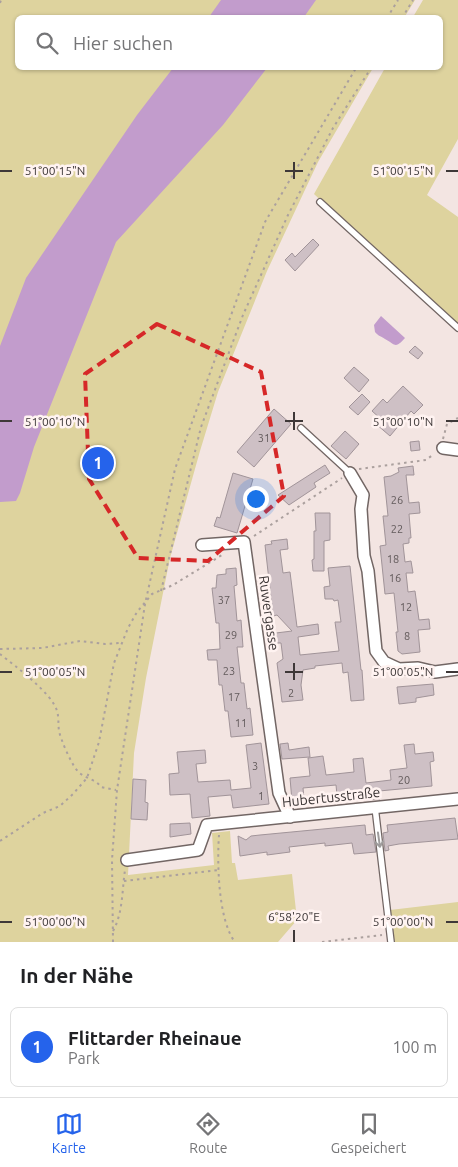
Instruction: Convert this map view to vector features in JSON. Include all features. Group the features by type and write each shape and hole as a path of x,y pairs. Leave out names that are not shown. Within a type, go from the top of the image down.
{"street":[{"path":"443,448 458,450"},
{"path":"350,473 363,495 360,509 376,651 384,662 399,669 418,668 435,672 458,669"},
{"path":"202,545 244,542"},
{"name":"Ruwergasse","path":"244,542 279,793 290,817"},
{"name":"Hubertusstraße","path":"127,860 198,850 207,825 458,799"}],"lane":[{"path":"320,202 458,328"},
{"path":"301,428 350,473"},
{"path":"375,807 391,942"}],"path":[{"path":"389,15 398,0"},
{"path":"404,15 413,0"},
{"path":"113,942 112,860 117,790 145,604 175,468 265,222 355,70"},
{"path":"161,591 201,427 243,316 288,215 333,128 370,70"},
{"path":"244,542 362,467 426,460 443,448 443,435 447,424 458,418"},
{"path":"0,841 43,813 60,806 74,794 86,778 99,742 114,663 120,643 128,628 152,594 161,591 229,551"},
{"path":"0,649 42,648 80,641 105,644 120,643"},
{"path":"0,654 33,682 53,704 57,711 60,732 76,769 86,778 93,780 106,789 117,790"},
{"path":"224,824 220,834 218,870 224,915 230,936 235,942"},
{"path":"112,934 117,924 127,860"},
{"path":"124,881 218,870"},
{"path":"322,942 390,935"}],"highlighted area":[{"path":"157,324 261,372 284,496 208,561 138,558 89,479 85,374"}],"shaded area":[{"path":"0,0 415,0 406,15 15,15 15,70 372,70 318,162 267,271 218,392 170,558 146,678 134,753 128,875 214,865 212,833 230,831 232,863 235,863 238,880 292,874 297,920 278,942 0,942"},
{"path":"221,0 316,0 305,15 210,15"},
{"path":"423,0 458,0 458,139 427,195 458,217 458,330 314,194 384,70 443,70 443,15 414,15"},
{"path":"171,70 265,70 223,125 116,242 34,447 20,493 16,501 0,502 0,346 26,278 137,115"},
{"path":"381,316 405,338 399,344 395,345 375,332 374,325"},
{"path":"458,902 458,942 393,942 390,910"}],"building":[{"path":"313,239 319,245 295,271 285,260 292,253 295,257"},
{"path":"415,346 423,353 418,359 409,352"},
{"path":"354,367 369,380 359,392 344,378"},
{"path":"403,386 423,405 414,414 411,411 390,436 376,424 381,419 372,411 383,399 387,403"},
{"path":"362,394 370,402 358,415 349,407"},
{"path":"274,409 291,424 254,467 237,452"},
{"path":"345,431 359,444 346,459 331,446"},
{"path":"419,441 420,450 411,451 410,442"},
{"path":"325,465 330,473 314,483 316,487 289,505 278,495"},
{"path":"413,466 414,475 406,475 409,503 419,502 420,513 409,514 411,538 409,538 409,543 403,544 405,562 411,561 413,573 406,573 408,592 415,591 419,620 429,619 430,629 418,630 420,652 402,654 398,651 394,593 385,594 380,546 386,545 383,516 388,516 384,477 399,472 398,468"},
{"path":"233,473 253,479 237,533 214,526 217,517 220,518"},
{"path":"315,513 330,513 330,540 324,541 324,571 313,571 314,531 316,531"},
{"path":"287,539 288,549 280,550 283,573 290,572 297,627 318,624 319,634 298,637 300,655 339,651 335,622 341,622 338,600 325,599 324,587 330,586 328,568 350,566 364,700 351,701 348,672 343,673 342,663 315,666 315,668 303,670 301,685 303,700 282,702 277,663 283,659 281,643 277,643 276,633 292,631 277,615 273,616 265,545 272,544 271,541"},
{"path":"236,568 237,585 234,586 237,621 241,620 243,647 237,647 241,683 244,683 247,709 250,708 253,735 231,737 222,685 219,685 217,660 208,660 207,650 220,649 219,623 216,623 212,588 216,588 217,575 226,574 226,569"},
{"path":"433,684 434,695 416,698 416,702 399,704 397,687"},
{"path":"261,743 269,804 233,808 231,795 208,797 210,816 192,818 190,794 170,795 169,774 179,773 177,752 205,750 206,763 196,764 198,782 230,780 231,790 251,788 246,745"},
{"path":"288,743 289,750 309,747 310,757 282,759 280,744"},
{"path":"414,744 415,754 433,752 434,761 430,762 432,786 379,791 380,799 362,800 361,793 337,795 336,785 303,788 304,799 292,801 290,778 310,776 308,758 323,756 326,775 354,772 353,759 363,758 366,783 391,780 390,770 407,768 404,745"},
{"path":"133,779 146,780 145,802 148,803 147,820 131,819"},
{"path":"455,818 458,839 399,844 388,846 389,850 385,851 383,833 388,832 387,825"},
{"path":"190,823 191,834 170,837 170,824"},
{"path":"365,825 366,835 373,834 376,852 354,854 352,843 325,846 325,843 289,847 290,852 267,855 267,852 240,856 238,836 246,840 251,836"}],"place":[{"name":"Flittarder Rheinaue","path":"98,463"}]}
